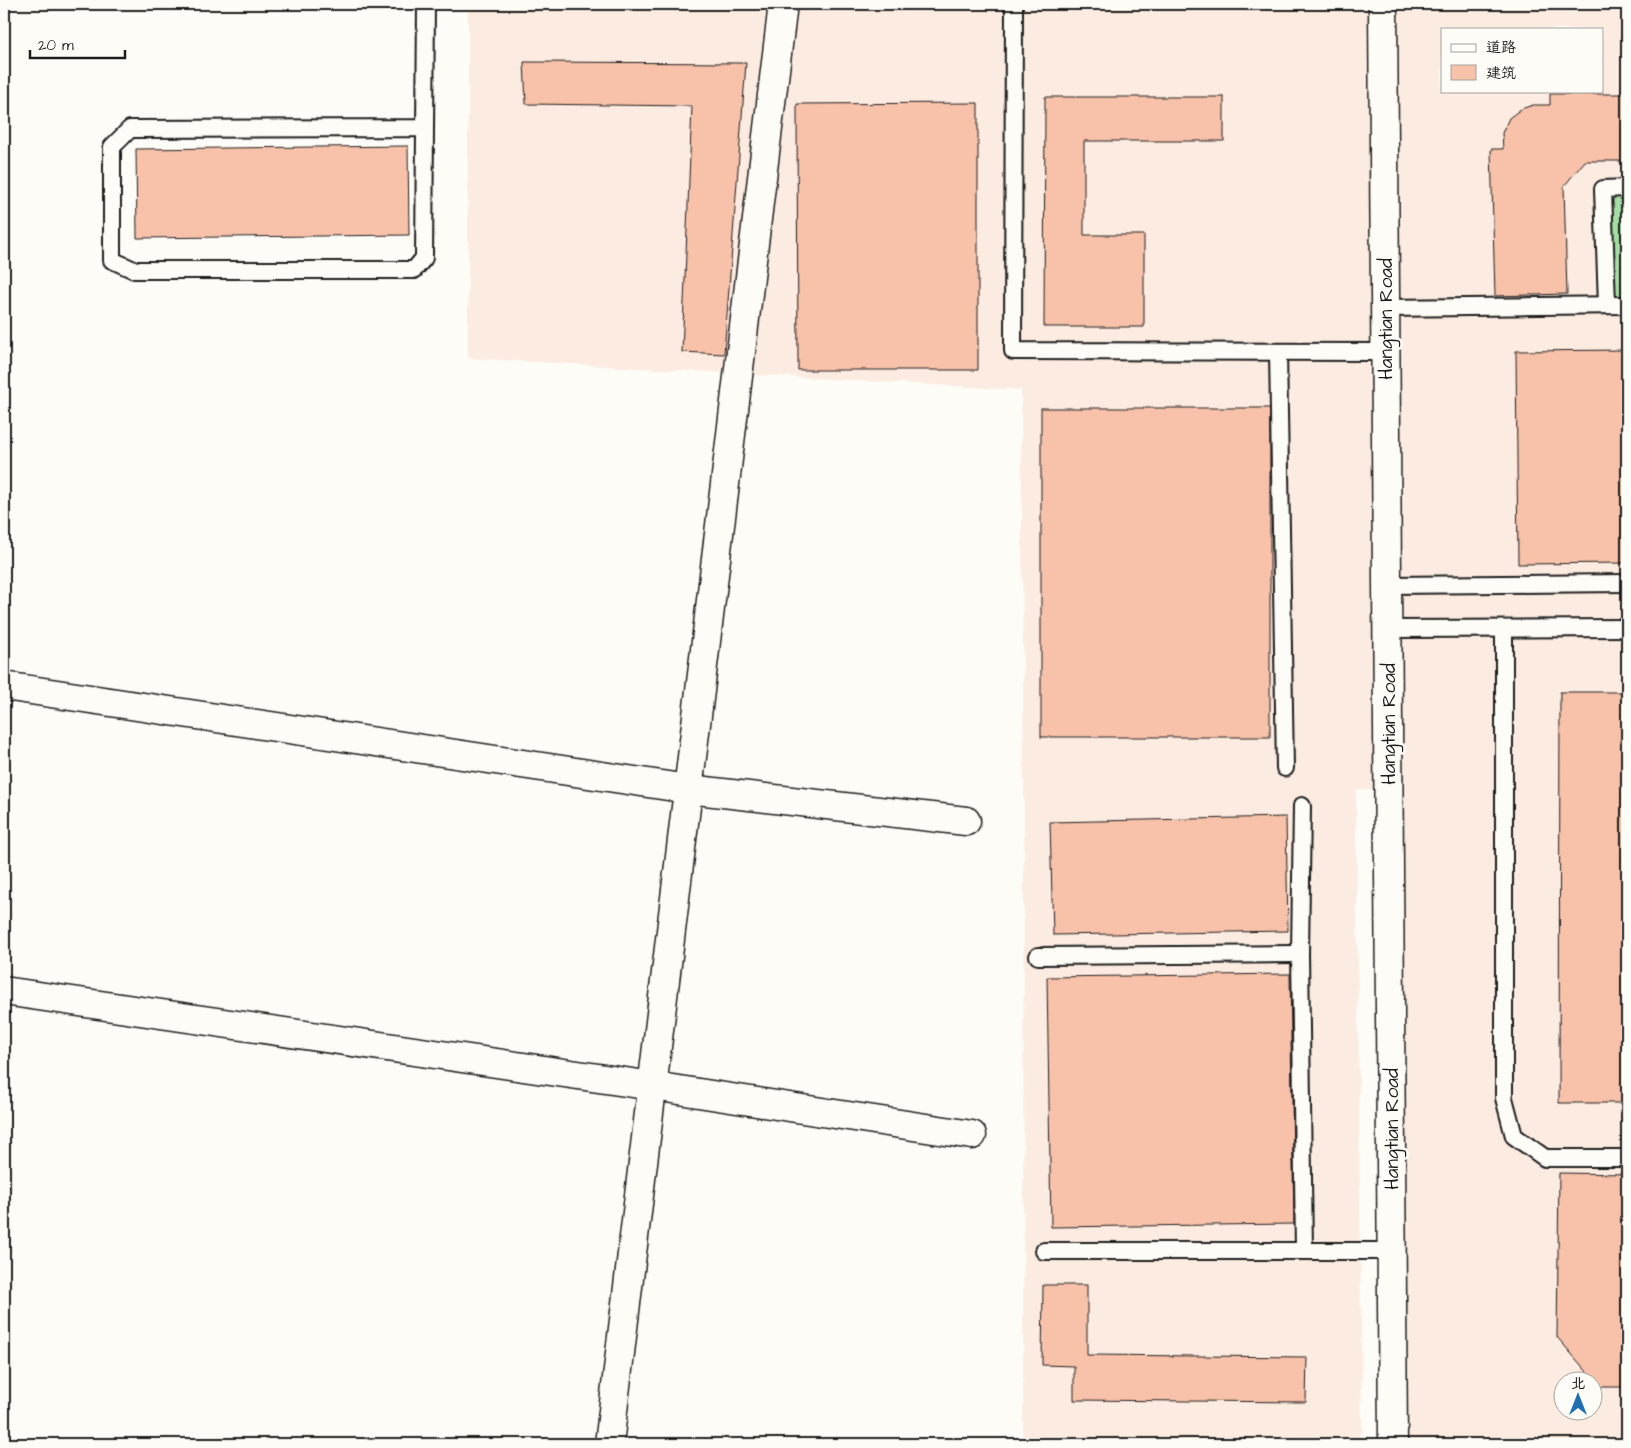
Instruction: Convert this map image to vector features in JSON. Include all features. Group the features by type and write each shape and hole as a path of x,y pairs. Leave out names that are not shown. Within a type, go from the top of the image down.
{"street":[{"path":"610,1444 783,4"},
{"name":"Hangtian Road","path":"1383,4 1393,1444"},
{"path":"4,686 688,788 966,821"},
{"path":"4,992 652,1086 972,1135"}],"lane":[{"path":"425,128 130,129 112,147 112,260 134,270 414,270 424,258 426,4"},
{"path":"1014,4 1013,351 1386,352"},
{"path":"1607,305 1603,189 1627,188"},
{"path":"1385,308 1627,305"},
{"path":"1278,352 1285,768"},
{"path":"1388,585 1627,583"},
{"path":"1388,629 1627,628"},
{"path":"1504,629 1504,1098 1514,1136 1546,1158 1627,1158"},
{"path":"1302,806 1300,954 1304,1250"},
{"path":"1038,956 1300,954"},
{"path":"1044,1250 1392,1250"}],"shaded area":[{"path":"468,4 1627,4 1627,1444 1393,1444 1388,790 1356,790 1362,1431 1356,1444 1023,1444 1024,792 1021,390 468,358"}],"green space":[{"path":"1627,188 1627,305 1607,305 1603,189"}],"building":[{"path":"524,62 746,63 724,354 682,352 692,106 526,104"},
{"path":"1550,94 1627,94 1627,161 1585,161 1564,186 1567,294 1495,296 1491,149 1503,149 1502,133 1509,118 1521,109 1533,105 1550,105"},
{"path":"1045,97 1224,97 1224,141 1084,141 1084,235 1144,235 1144,327 1044,327"},
{"path":"978,103 978,370 798,370 797,104"},
{"path":"408,146 409,235 137,238 136,149"},
{"path":"1627,350 1627,563 1518,564 1516,351"},
{"path":"1041,408 1270,408 1270,737 1041,737"},
{"path":"1560,692 1627,692 1627,1103 1559,1103"},
{"path":"1286,817 1288,931 1053,935 1050,822"},
{"path":"1290,974 1294,1224 1051,1227 1047,977"},
{"path":"1559,1173 1627,1174 1627,1387 1604,1387 1604,1370 1585,1370 1557,1337"},
{"path":"1043,1285 1087,1285 1087,1355 1307,1357 1306,1402 1074,1400 1074,1366 1042,1365"}]}
